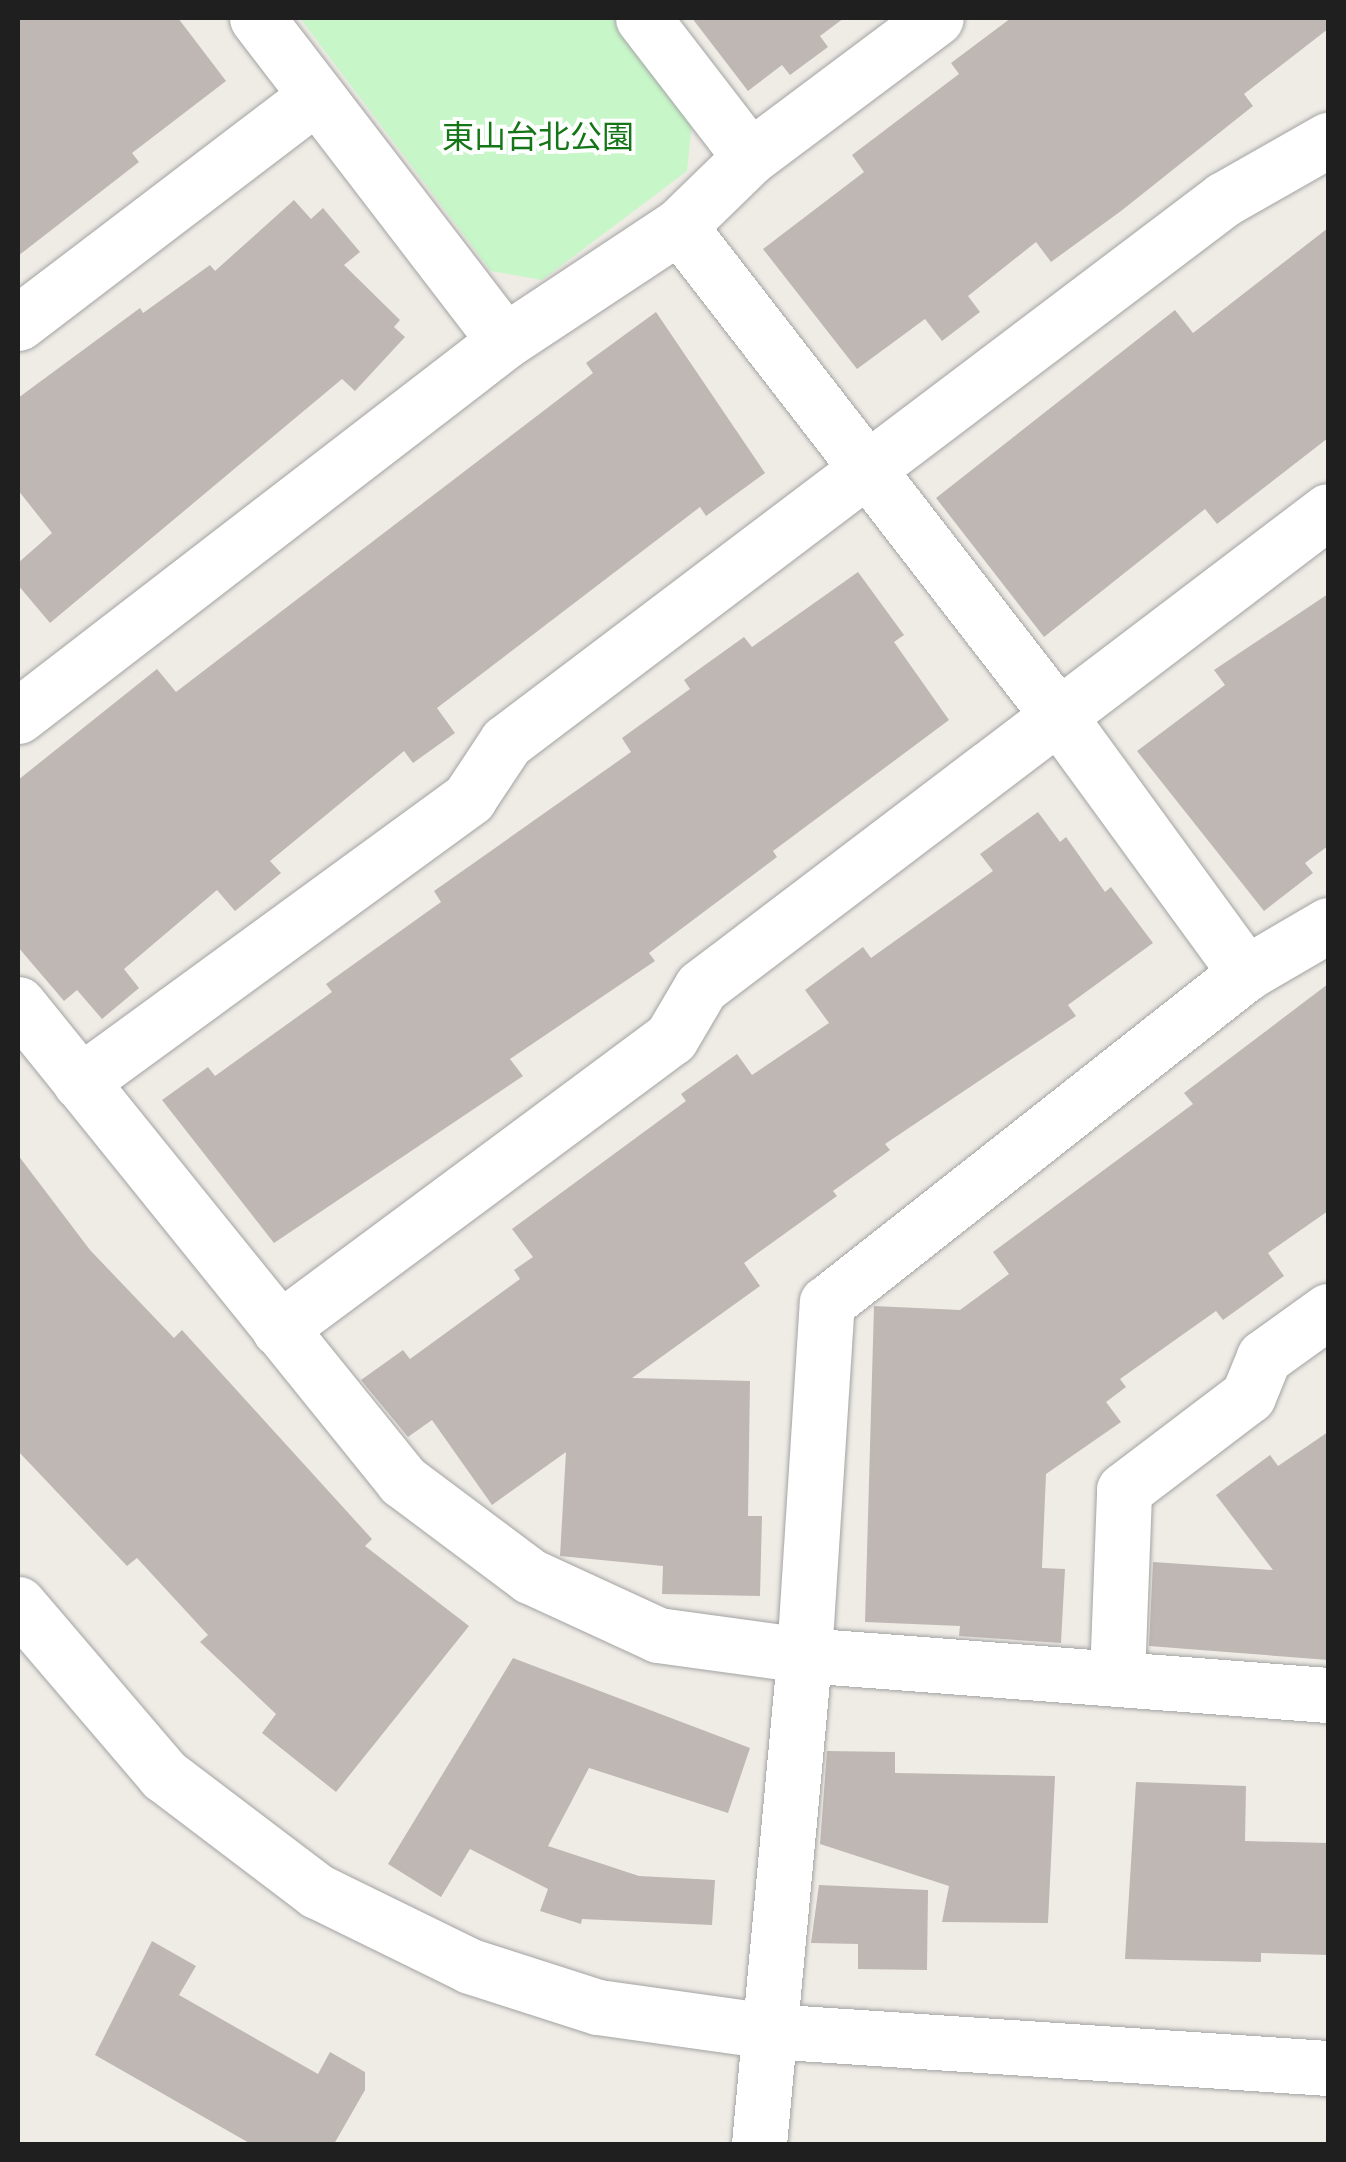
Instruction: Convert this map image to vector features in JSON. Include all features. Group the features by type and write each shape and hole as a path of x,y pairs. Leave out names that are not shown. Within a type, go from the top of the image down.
{"street":[{"path":"257,18 504,342"},
{"path":"644,18 750,157"},
{"path":"18,716 504,342 679,226 750,157 936,18"},
{"path":"18,323 316,96"},
{"path":"80,1082 469,798 506,742 869,472 1224,199 1328,140"},
{"path":"679,226 1057,714 1246,973"},
{"path":"279,1328 670,1038 701,987 1328,510"},
{"path":"759,2144 804,1656 828,1303 1246,973 1328,925"},
{"path":"18,1004 403,1481 530,1576 658,1635 804,1656 1118,1676 1328,1695"},
{"path":"1118,1676 1124,1490 1248,1396 1264,1357 1328,1310"},
{"path":"18,1604 164,1776 317,1891 470,1966 598,2007 769,2031 1328,2068"}],"green space":[{"name":"東山台北公園","path":"300,18 618,18 693,113 687,171 542,280 491,271"}],"building":[{"path":"18,18 178,18 226,81 132,153 139,162 18,256"},
{"path":"692,18 844,18 820,36 828,47 790,75 782,65 748,91"},
{"path":"1011,18 1328,18 1328,29 1244,94 1253,106 1121,211 1051,262 1036,242 968,296 980,312 942,341 925,319 857,369 763,249 864,172 852,155 959,74 951,63"},
{"path":"294,200 311,219 323,208 360,252 344,265 400,320 394,327 405,337 355,391 342,379 50,623 18,585 18,563 52,533 18,490 18,398 140,308 143,313 210,265 215,271"},
{"path":"1328,228 1328,438 1217,524 1205,509 1044,637 936,498 1175,310 1193,333"},
{"path":"656,312 765,473 706,516 700,507 437,708 455,733 413,763 404,751 270,861 281,873 235,911 217,890 124,969 139,988 102,1019 77,990 64,1001 18,947 18,780 157,669 176,692 593,373 586,363"},
{"path":"858,572 904,635 894,642 949,720 773,851 777,857 649,953 655,961 510,1059 523,1076 274,1243 162,1100 208,1067 215,1076 332,992 326,984 441,902 434,891 631,752 622,738 690,689 684,680 744,637 752,647"},
{"path":"1328,594 1328,846 1305,863 1313,873 1264,911 1137,751 1225,685 1214,670"},
{"path":"1038,812 1060,842 1066,837 1105,892 1111,887 1153,943 1068,1005 1076,1016 885,1144 890,1150 833,1191 837,1196 744,1263 760,1286 632,1378 750,1381 748,1516 762,1516 760,1596 662,1594 663,1566 560,1556 566,1452 492,1505 432,1420 408,1437 361,1380 403,1350 410,1359 520,1279 514,1270 533,1257 512,1229 686,1101 681,1094 737,1054 752,1075 829,1023 805,990 863,947 871,958 993,871 980,854"},
{"path":"1328,984 1328,1211 1268,1253 1284,1276 1223,1320 1216,1311 1120,1379 1126,1387 1106,1402 1121,1422 1046,1474 1042,1568 1065,1569 1061,1643 959,1636 960,1626 865,1622 874,1306 960,1310 1009,1274 993,1252 1193,1104 1184,1093"},
{"path":"18,1155 90,1250 174,1338 182,1330 372,1539 365,1546 469,1626 336,1792 262,1733 276,1714 200,1642 208,1635 137,1558 127,1566 18,1451"},
{"path":"1328,1432 1328,1660 1149,1646 1153,1562 1273,1570 1216,1495 1270,1455 1278,1466"},
{"path":"513,1658 750,1748 728,1813 589,1768 548,1846 639,1876 715,1880 712,1925 582,1919 581,1924 540,1911 548,1889 470,1849 441,1897 388,1864"},
{"path":"827,1751 895,1752 895,1773 1055,1776 1048,1923 942,1922 949,1886 820,1844"},
{"path":"1136,1782 1246,1786 1245,1841 1328,1843 1328,1955 1261,1953 1261,1962 1125,1959"},
{"path":"819,1885 928,1890 927,1970 858,1969 858,1944 811,1943"},
{"path":"152,1941 196,1966 179,1995 318,2074 330,2052 365,2072 365,2090 334,2144 251,2144 95,2055"}]}
